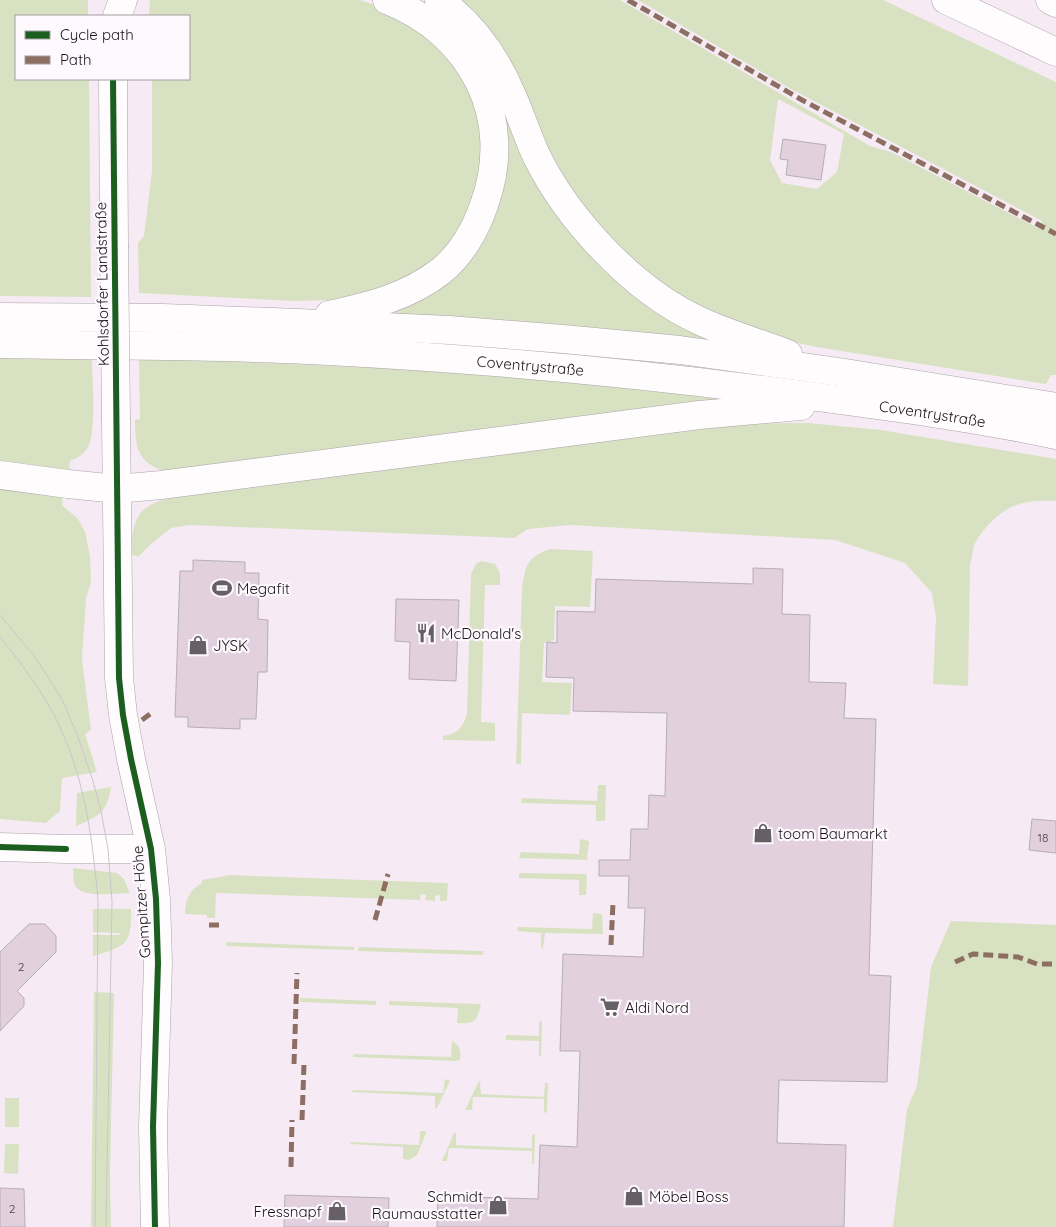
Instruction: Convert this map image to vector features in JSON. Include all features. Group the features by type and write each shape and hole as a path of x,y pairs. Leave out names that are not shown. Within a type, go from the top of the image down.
{"main road":[{"path":"112,0 112,15"},
{"path":"117,15 123,0"},
{"path":"298,323 377,304 411,291 442,270 460,250 478,222 489,193 495,152 489,108 482,85 455,44 443,33 416,13 387,0"},
{"path":"439,0 457,13 490,52 510,89 538,158 561,197 593,237 629,275 674,307 700,321 839,372"},
{"path":"946,0 1056,52"},
{"path":"1050,0 1056,2"},
{"name":"Kohlsdorfer Landstraße","path":"113,80 117,489"},
{"path":"0,317 162,318 298,323 449,330 563,339 680,350 839,372 1056,407"},
{"name":"Coventrystraße","path":"0,344 307,350 447,358 675,378 915,410 1056,435"},
{"path":"0,475 117,489 161,485 699,415 855,402"},
{"name":"Gompitzer Höhe","path":"117,489 119,678 131,760 151,849 156,899 158,963 153,1124 155,1227"},
{"name":"Gompitzer Höhe","path":"0,847 151,849"}],"green space":[{"path":"0,0 88,0 88,15 15,15 15,80 89,80 91,297 0,296"},
{"path":"150,0 359,0 389,9 411,21 462,73 477,110 484,150 469,218 436,261 387,288 332,300 293,301 139,293 138,243 144,236 152,171 152,80 190,80 190,15 149,15"},
{"path":"407,0 423,1 465,34 530,163 721,345 379,316 444,275 501,129"},
{"path":"456,0 620,0 870,146 891,152 1038,228 1042,221 793,90 638,0 883,0 1056,82 1056,375 1051,375 1046,384 817,347 761,335 675,299 576,205","holes":["778,99 844,134 837,172 817,189 782,183 770,160"]},
{"path":"0,358 92,358 93,417 91,439 84,452 70,461 69,470 0,463"},
{"path":"139,358 323,365 506,376 769,403 167,472 149,464 137,446 135,420 140,419"},
{"path":"808,423 881,430 1056,459 1056,501 1028,502 1004,511 989,524 974,546 970,565 968,686 933,684 936,617 932,593 905,563 835,540 570,525 528,529 514,538 189,525 171,528 138,557 131,554 134,529 138,516 142,511 154,503 179,494 716,424"},
{"path":"0,484 63,495 62,505 78,519 85,532 90,556 91,582 86,598 82,659 91,730 85,734 97,772 62,778 60,811 46,823 0,819"},
{"path":"550,549 593,551 590,607 555,606 554,640 544,643 542,682 572,683 570,715 522,713 521,764 516,764 523,581 528,563 536,555"},
{"path":"481,561 495,564 500,573 500,585 485,585 481,722 495,723 495,741 443,740 443,736 453,734 459,729 464,723 467,714 471,574 476,564"},
{"path":"598,785 606,785 605,821 596,821 596,805 521,803 522,798 597,801"},
{"path":"111,787 107,803 101,812 76,826 77,793"},
{"path":"580,839 589,841 587,860 519,858 521,852 579,854"},
{"path":"73,868 117,873 124,879 130,893 94,894 81,891 74,884"},
{"path":"519,873 585,874 587,875 586,895 579,895 579,880 519,878"},
{"path":"230,875 448,883 447,901 440,901 440,895 435,896 435,901 425,900 426,895 421,894 420,900 216,893 215,918 207,918 207,915 185,914 189,896 202,883 202,880"},
{"path":"93,909 131,909 131,921 128,937 124,943 113,950 93,956 93,935 120,935 119,933 93,932"},
{"path":"593,913 602,914 603,934 545,933 543,949 541,947 541,933 517,931 518,927 592,929"},
{"path":"951,921 1056,925 1056,1227 893,1227 907,1109 917,1086 931,967"},
{"path":"226,942 354,947 354,950 226,946"},
{"path":"359,947 483,951 483,955 358,951"},
{"path":"94,992 114,993 110,1172 111,1227 91,1227"},
{"path":"300,998 376,1001 376,1005 300,1002"},
{"path":"389,1001 481,1004 474,1021 457,1023 458,1008 389,1005"},
{"path":"539,1021 542,1022 541,1056 539,1056 539,1041 506,1040 506,1035 539,1036"},
{"path":"452,1041 457,1044 460,1060 353,1057 354,1054 451,1057"},
{"path":"445,1079 450,1081 437,1108 435,1108 435,1096 352,1092 353,1090 443,1093"},
{"path":"479,1081 481,1094 544,1097 545,1083 548,1083 547,1112 544,1113 544,1099 480,1097 473,1097 472,1110 465,1110"},
{"path":"5,1098 19,1098 19,1127 5,1127"},
{"path":"421,1131 426,1133 417,1155 409,1160 403,1159 403,1147 350,1144 351,1142 419,1145"},
{"path":"454,1133 456,1133 456,1145 532,1148 532,1135 535,1134 534,1164 532,1164 532,1151 449,1148 447,1161 442,1161"},
{"path":"5,1144 19,1144 18,1174 4,1173"}],"building":[{"path":"783,139 826,145 821,180 786,175 788,160 780,159"},
{"path":"193,560 245,562 245,573 259,573 258,619 268,620 267,672 258,672 256,719 240,719 240,729 188,727 188,717 175,717 180,571 193,571"},
{"name":"toom Baumarkt","path":"753,568 783,569 782,614 810,615 809,682 846,683 844,718 876,719 869,975 891,976 887,1082 779,1080 777,1143 846,1145 844,1227 437,1227 438,1196 538,1199 540,1145 577,1147 580,1051 560,1051 563,954 643,957 645,908 628,908 629,876 599,876 599,860 630,860 631,829 648,829 649,795 665,796 667,713 573,711 574,678 546,677 547,642 557,643 557,611 595,612 596,579 753,584"},
{"name":"McDonald's","path":"396,599 459,600 456,681 409,679 410,642 395,641"},
{"path":"1032,819 1056,821 1056,853 1029,850"},
{"path":"29,924 45,924 56,936 56,952 17,991 24,998 24,1006 0,1031 0,952"},
{"path":"0,1188 24,1189 25,1227 0,1227"},
{"name":"Fressnapf","path":"285,1195 389,1198 388,1227 284,1227"}],"tram line":[{"path":"0,615 35,657 62,699 78,737 93,781 108,849 112,901 106,1227"},
{"path":"0,637 36,685 59,726 77,774 89,824 98,901 95,1227"}],"marked path":[{"path":"628,0 802,100 1056,234"},
{"path":"142,720 154,711"},
{"path":"375,920 388,874"},
{"path":"611,945 613,903"},
{"path":"209,925 222,925"},
{"path":"955,962 973,954 1018,957 1037,964 1056,964"},
{"path":"294,1064 297,973"},
{"path":"302,1120 304,1064"},
{"path":"291,1167 292,1120"}],"cycle path":[{"path":"113,80 119,678 131,759 151,849 156,899 158,963 153,1127 155,1227"},
{"path":"0,847 66,849"}],"place":[{"name":"Megafit","path":"222,588"},
{"name":"McDonald's","path":"426,633"},
{"name":"JYSK","path":"198,645"},
{"name":"toom Baumarkt","path":"763,833"},
{"name":"Aldi Nord","path":"610,1007"},
{"name":"Möbel Boss","path":"634,1196"},
{"name":"Schmidt Raumausstatter","path":"498,1205"},
{"name":"Fressnapf","path":"337,1211"}]}
